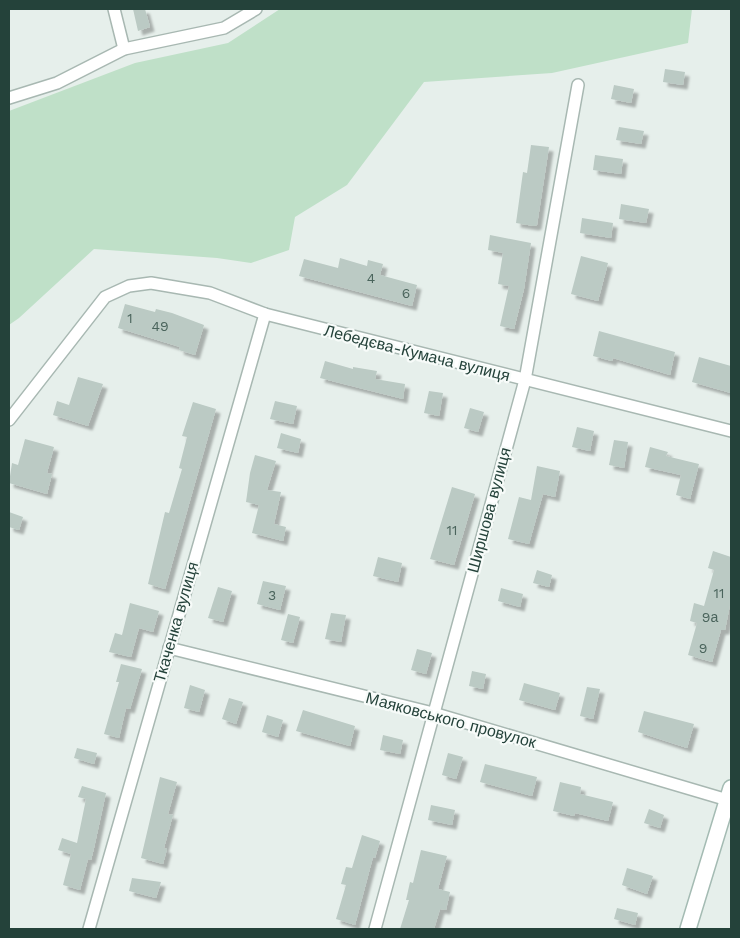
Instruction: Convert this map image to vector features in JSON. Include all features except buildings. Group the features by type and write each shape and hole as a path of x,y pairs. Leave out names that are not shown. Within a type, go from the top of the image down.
{"street":[{"path":"114,9 124,49"},
{"path":"9,98 57,83 124,49 224,28 256,9"},
{"name":"Ширшова вулиця","path":"375,929 524,380 578,85"},
{"name":"Лебедєва-Кумача вулиця","path":"9,420 105,297 129,286 151,283 210,293 265,314 731,431"},
{"name":"Ткаченка вулиця","path":"89,929 265,314"},
{"name":"Маяковського провулок","path":"169,648 433,713 730,796"},
{"path":"688,929 730,796"}],"green space":[{"path":"280,9 692,9 688,43 552,73 424,82 347,185 295,217 289,250 251,263 217,258 94,249 9,325 9,111 135,63 228,43"}]}
